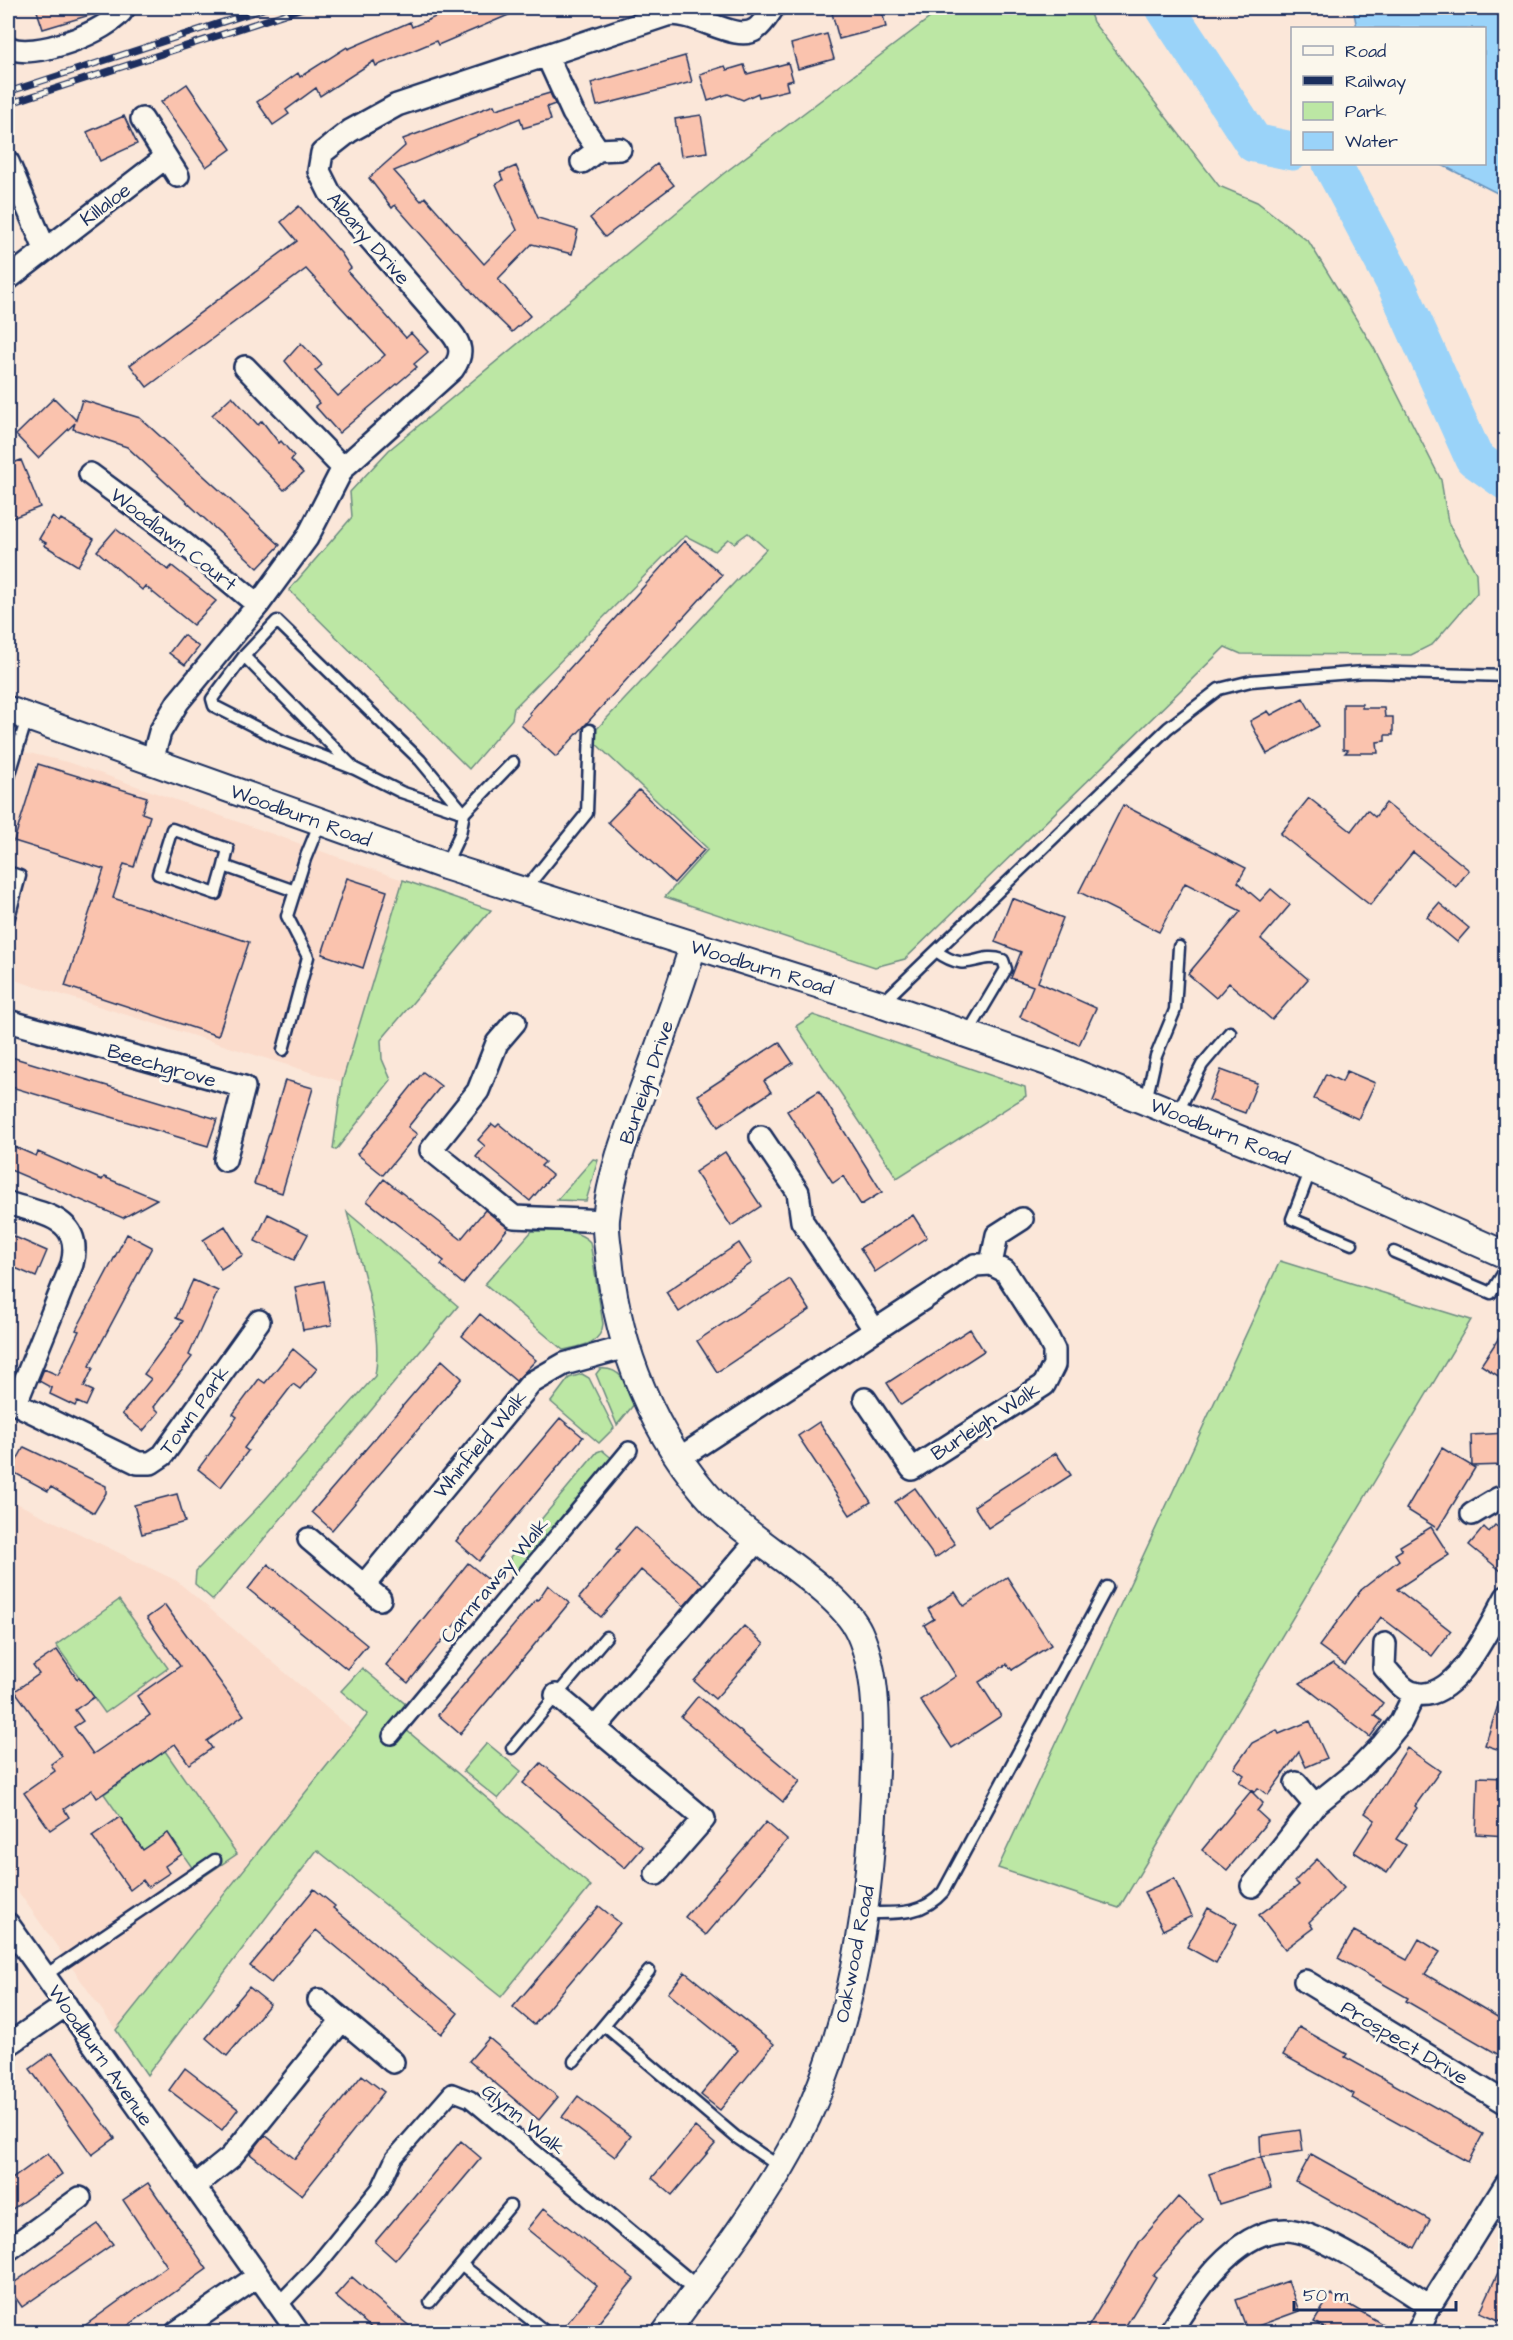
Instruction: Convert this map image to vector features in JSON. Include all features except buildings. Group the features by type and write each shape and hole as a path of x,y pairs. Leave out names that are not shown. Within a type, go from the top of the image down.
{"street":[{"path":"8,47 17,52 28,52 82,36 109,24 124,8"},
{"name":"Albany Drive","path":"152,761 160,732 178,702 258,606 307,538 343,468 453,369 461,353 450,331 330,193 320,178 319,159 322,153 350,131 397,105 676,13 728,30 750,32 773,8"},
{"path":"547,56 590,156 620,149"},
{"path":"142,119 178,176"},
{"name":"Killaloe","path":"8,279 165,158"},
{"path":"8,162 45,249"},
{"path":"245,366 343,468"},
{"name":"Woodlawn Court","path":"90,474 181,542 258,606"},
{"name":"Woodburn Road","path":"18,714 445,866 968,1034 1146,1101 1312,1169 1506,1255"},
{"name":"Burleigh Drive","path":"693,946 626,1139 606,1221 613,1295 626,1347 644,1391 678,1459 700,1488 756,1542"},
{"name":"Beechgrove","path":"8,1021 246,1081 225,1160"},
{"path":"515,1022 497,1043 478,1091 430,1150 514,1217 606,1221"},
{"path":"761,1137 798,1192 802,1221 874,1329"},
{"name":"Town Park","path":"8,1203 60,1221 72,1235 74,1248 72,1264 12,1402 138,1462 151,1463 163,1455 259,1321"},
{"path":"678,1459 967,1268 979,1264 991,1264 997,1235 1022,1219"},
{"name":"Burleigh Walk","path":"865,1399 912,1469 1044,1385 1054,1365 1051,1343 1008,1274 991,1264"},
{"name":"Whinfield Walk","path":"364,1585 531,1383 564,1364 626,1347"},
{"name":"Carnrawsy Walk","path":"391,1736 629,1450"},
{"path":"1472,1514 1499,1498 1506,1501"},
{"path":"309,1539 381,1599"},
{"path":"595,1728 756,1542"},
{"name":"Oakwood Road","path":"666,2332 781,2167 814,2102 847,2006 866,1913 876,1750 872,1685 866,1651 857,1629 830,1598 756,1542"},
{"path":"1385,1644 1384,1667 1404,1688 1415,1693 1442,1687 1464,1670 1506,1597"},
{"path":"1251,1886 1315,1805 1357,1771 1383,1744 1401,1722 1415,1693"},
{"path":"556,1695 704,1819 656,1874"},
{"path":"1296,1784 1315,1805"},
{"name":"Woodburn Avenue","path":"8,1924 297,2332"},
{"name":"Prospect Drive","path":"1305,1981 1506,2103"},
{"path":"319,2000 393,2061"},
{"path":"8,2045 66,2005"},
{"path":"195,2186 231,2157 342,2020"},
{"name":"Glynn Walk","path":"279,2306 314,2269 380,2188 394,2158 452,2092 470,2100 697,2289"},
{"path":"1418,2332 1430,2306 1502,2197"},
{"path":"8,2250 80,2198"},
{"path":"1170,2332 1220,2264 1240,2247 1263,2234 1286,2230 1325,2242 1430,2306"},
{"path":"177,2332 258,2276"}],"lane":[{"path":"276,621 420,760 464,813 401,792 355,769 282,741 214,706 212,699 244,656 276,621"},
{"path":"244,656 355,769"},
{"path":"880,1004 1168,729 1219,689 1251,681 1364,672 1506,676"},
{"path":"8,780 18,714"},
{"path":"523,892 587,813 590,730"},
{"path":"445,866 460,834 464,813 513,762"},
{"path":"283,1050 308,957 287,916 320,822"},
{"path":"172,829 228,849 224,866 216,894 158,874 172,829"},
{"path":"224,866 295,891"},
{"path":"8,872 20,876 8,921"},
{"path":"1146,1101 1156,1056 1175,1010 1179,947"},
{"path":"936,951 951,962 962,964 995,958 1004,960 1006,969 968,1034"},
{"path":"1177,1114 1202,1065 1230,1032"},
{"path":"1312,1169 1292,1219 1352,1244"},
{"path":"1394,1252 1491,1293 1506,1269"},
{"path":"866,1913 911,1912 927,1906 943,1892 1107,1587"},
{"path":"512,1748 606,1637"},
{"path":"44,1976 215,1860"},
{"path":"574,2061 649,1971"},
{"path":"605,2026 736,2137 781,2167"},
{"path":"430,2302 510,2206"},
{"path":"462,2265 546,2332"}],"shaded area":[{"path":"8,748 71,763 403,880 342,1082 8,978"},
{"path":"8,1499 177,1581 354,1731 116,2030 8,1877"}],"green space":[{"path":"943,8 1088,8 1093,22 1219,186 1257,202 1309,242 1374,348 1441,480 1448,522 1476,573 1477,593 1433,644 1411,655 1241,654 1225,647 905,959 875,967 665,897 708,849 593,741 593,733 766,549 748,533 734,543 728,539 715,551 686,536 680,540 514,708 512,719 469,769 289,590 352,517 350,492 389,450 723,174"},
{"path":"403,880 491,910 381,1040 382,1059 391,1080 336,1150 333,1149 342,1082"},
{"path":"813,1015 1025,1087 1026,1096 897,1178 796,1026"},
{"path":"593,1159 598,1160 586,1201 557,1200"},
{"path":"347,1212 458,1306 213,1600 195,1584 196,1571 261,1504 375,1376 377,1357 373,1316 364,1272"},
{"path":"532,1231 571,1232 590,1242 603,1324 598,1336 583,1346 563,1350 485,1284"},
{"path":"1280,1261 1471,1320 1119,1908 998,1868"},
{"path":"600,1369 608,1369 619,1374 627,1384 635,1403 617,1425 596,1374"},
{"path":"582,1374 589,1378 614,1428 599,1443 551,1402 569,1378"},
{"path":"602,1450 615,1461 517,1578 511,1574 510,1557 597,1452"},
{"path":"119,1600 168,1668 105,1713 56,1645"},
{"path":"362,1668 409,1707 398,1723 591,1886 501,1997 317,1850 147,2075 116,2030 368,1714 341,1691"},
{"path":"487,1743 521,1771 498,1799 463,1771"},
{"path":"165,1751 237,1854 200,1879 168,1833 143,1850 104,1794"}],"water":[{"path":"1353,8 1505,8 1505,197 1442,165 1486,165 1486,27 1357,27"}],"waterway":[{"path":"1165,8 1254,143 1291,151"},
{"path":"1333,165 1396,284 1474,458 1506,481"}],"railway":[{"path":"8,92 266,8"},
{"path":"8,104 303,8"}]}
